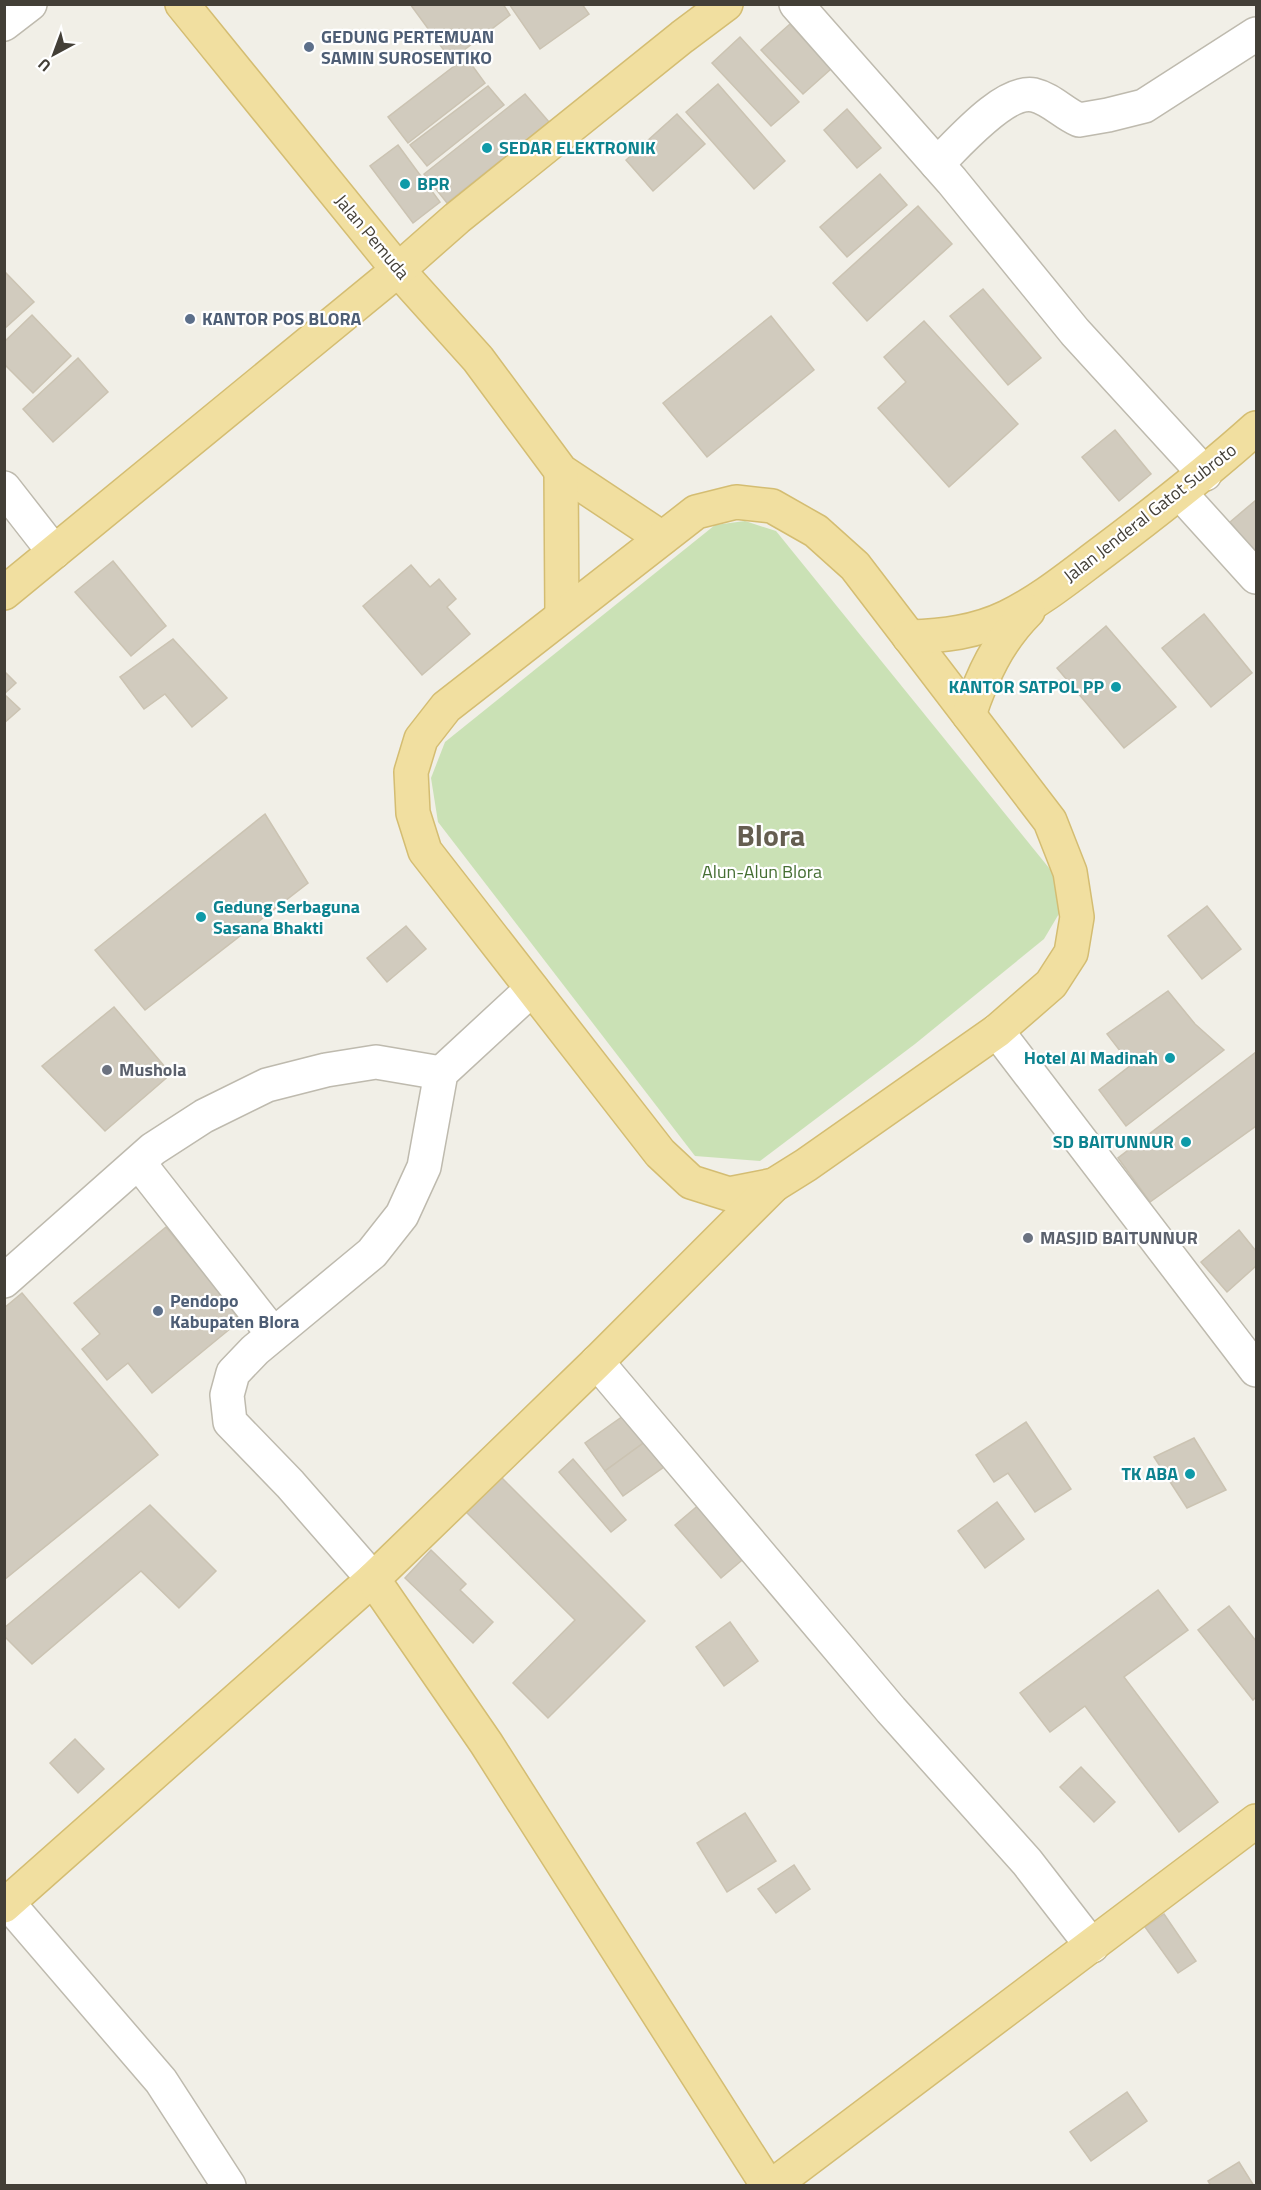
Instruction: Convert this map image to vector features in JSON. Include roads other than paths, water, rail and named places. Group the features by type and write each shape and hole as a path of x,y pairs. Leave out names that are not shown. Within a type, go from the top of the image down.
{"main road":[{"path":"4,593 398,270 457,218 726,4"},
{"name":"Jalan Pemuda","path":"190,7 398,270 477,359 561,471 662,538"},
{"name":"Jalan Jenderal Gatot Subroto","path":"1042,597 1192,484 1257,428"},
{"path":"561,471 562,615"},
{"path":"6,1904 373,1580 597,1362 774,1185 806,1166 998,1031 1051,984 1071,953 1077,917 1070,872 1050,821 855,566 816,531 772,506 736,502 696,512 446,707 422,739 411,772 412,813 425,851 660,1154 691,1182 729,1194 774,1185"},
{"path":"909,637 945,636 978,628 1006,618 1042,597"},
{"path":"969,716 980,682 996,651 1012,628 1042,597"},
{"path":"373,1580 486,1743 770,2186 1257,1821"}],"street":[{"path":"4,24 30,4"},
{"path":"796,4 937,164 1075,332 1192,484 1257,577"},
{"path":"937,164 993,110 1012,99 1031,94 1045,99 1079,120 1108,115 1144,105 1257,34"},
{"path":"4,488 54,552"},
{"path":"373,1580 290,1484 230,1422 227,1395 233,1373 273,1334 372,1253 402,1215 424,1167 441,1073 532,989"},
{"path":"998,1031 1257,1370"},
{"path":"4,1281 153,1149 204,1116 267,1085 326,1070 376,1062 441,1073"},
{"path":"139,1163 273,1334"},
{"path":"597,1362 891,1710 1027,1862 1092,1946"},
{"path":"6,1904 161,2081 229,2186"}],"place":[{"name":"GEDUNG PERTEMUAN SAMIN SUROSENTIKO","path":"309,47"},
{"name":"SEDAR ELEKTRONIK","path":"487,148"},
{"name":"BPR","path":"405,184"},
{"name":"KANTOR POS BLORA","path":"190,319"},
{"name":"KANTOR SATPOL PP","path":"1116,687"},
{"name":"Gedung Serbaguna Sasana Bhakti","path":"201,917"},
{"name":"Hotel Al Madinah","path":"1170,1058"},
{"name":"Mushola","path":"107,1070"},
{"name":"SD BAITUNNUR","path":"1186,1142"},
{"name":"MASJID BAITUNNUR","path":"1028,1238"},
{"name":"Pendopo Kabupaten Blora","path":"158,1311"},
{"name":"TK ABA","path":"1190,1474"}],"district":[{"name":"Blora","path":"771,836"}],"park label":[{"name":"Alun-Alun Blora","path":"762,872"}]}
